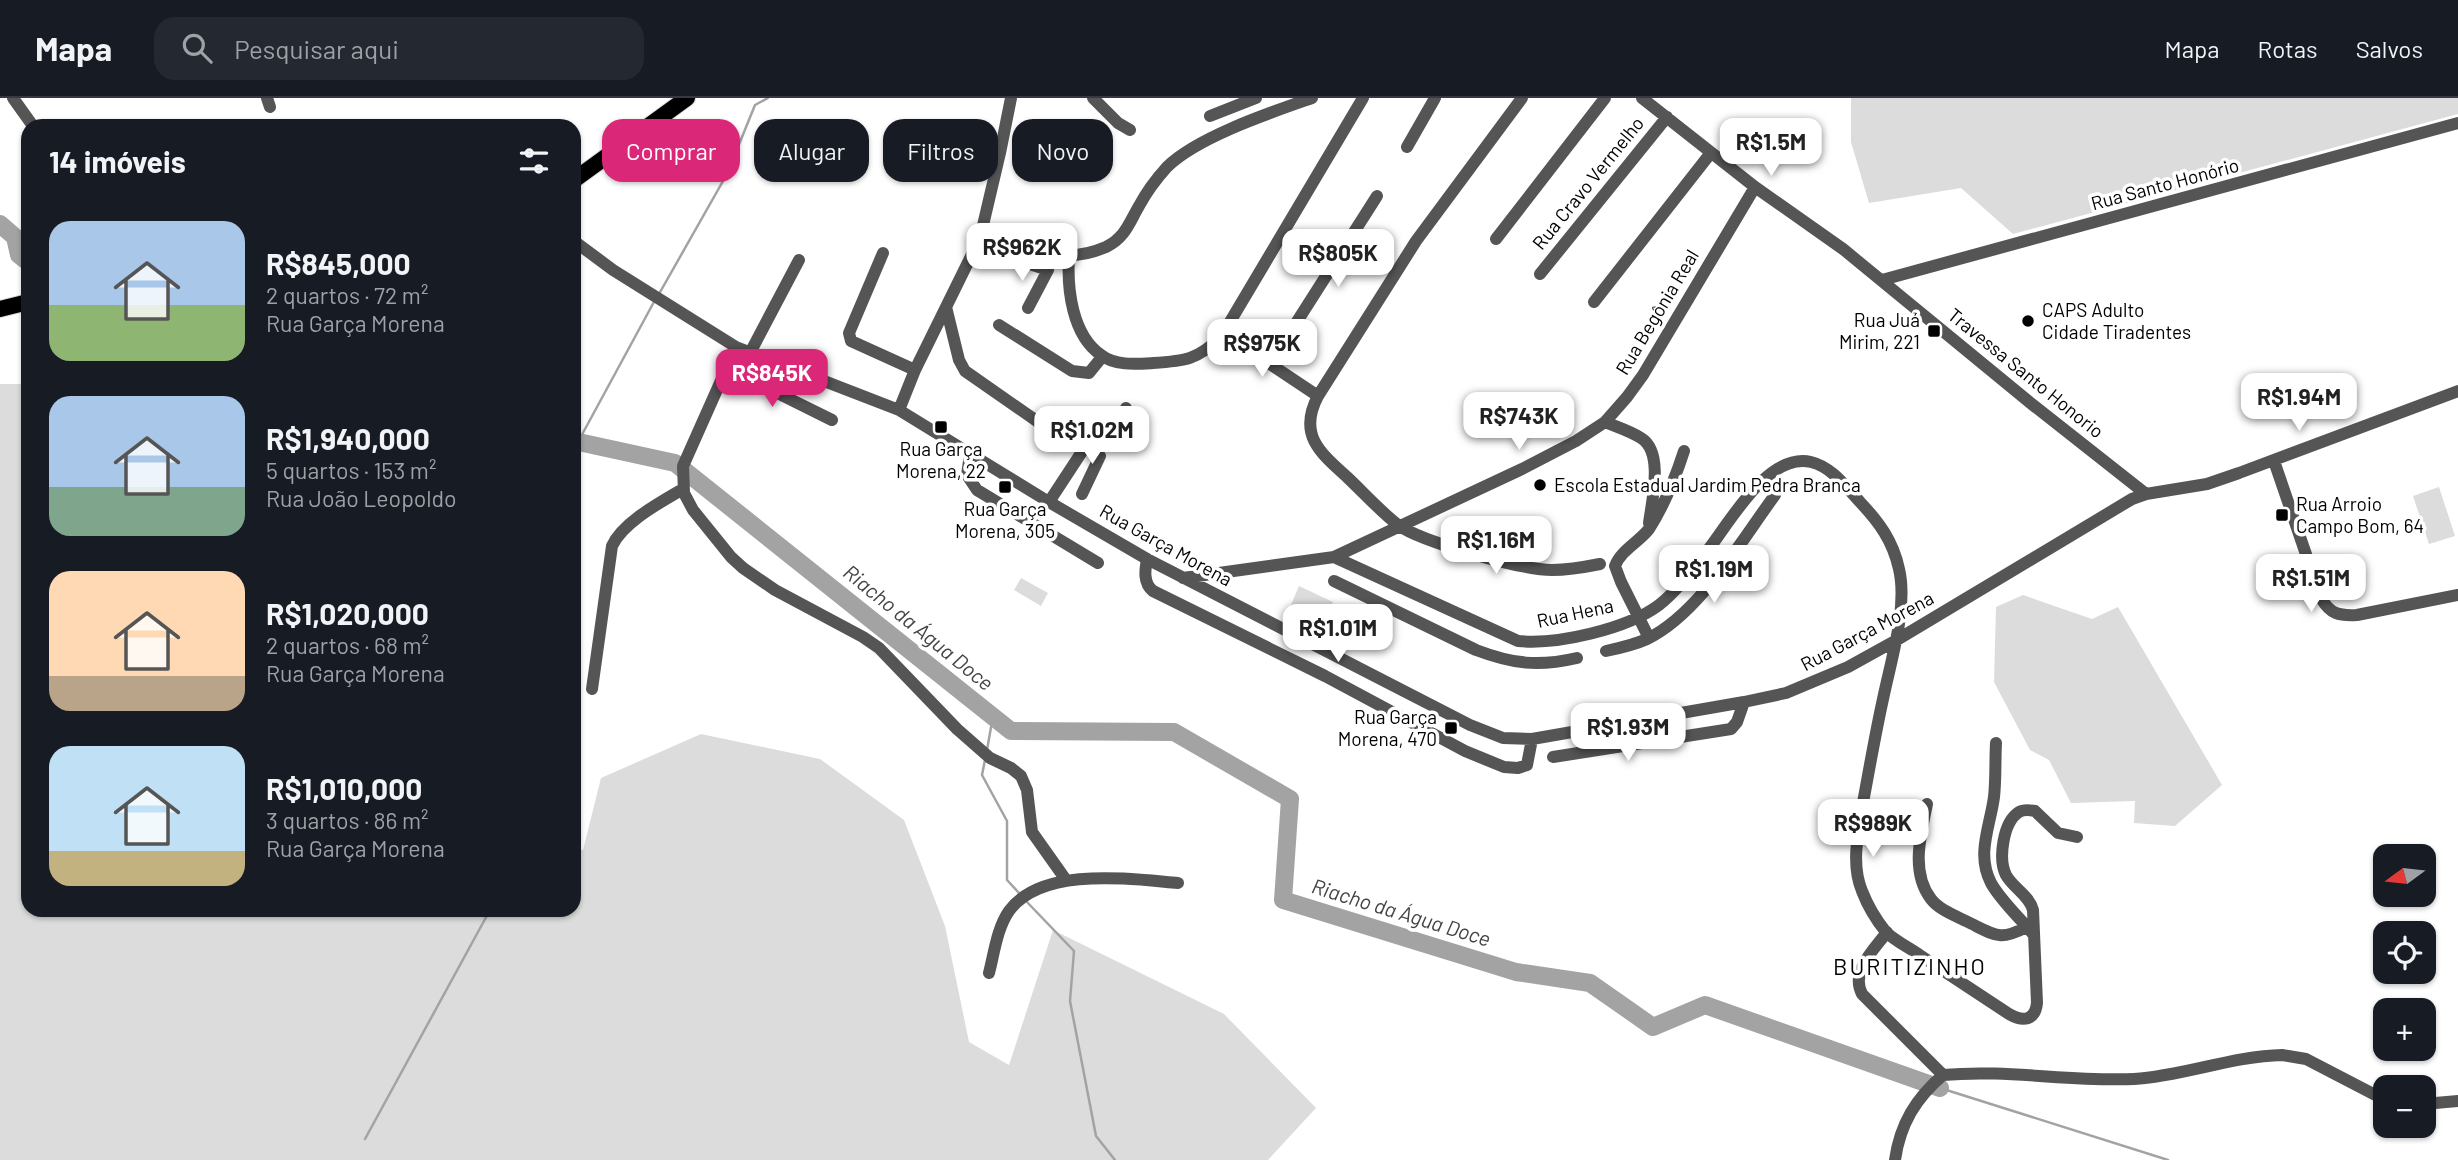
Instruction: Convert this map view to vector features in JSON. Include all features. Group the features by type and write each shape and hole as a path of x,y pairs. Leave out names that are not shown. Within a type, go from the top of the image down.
{"main road":[{"path":"581,175 687,98"},
{"path":"0,309 21,304"}],"street":[{"path":"13,98 28,119"},
{"path":"899,410 915,370 980,238 1011,98"},
{"path":"1093,98 1118,123 1130,130"},
{"path":"1210,116 1256,98"},
{"path":"980,238 1005,231 1023,237 1045,250 1069,257 1105,247 1119,239 1155,182 1182,156 1217,136 1312,98"},
{"path":"1069,257 1068,278 1075,313 1082,331 1102,357 1134,364 1182,362 1206,351 1221,337 1363,98"},
{"path":"1407,147 1435,98"},
{"path":"1522,98 1416,241 1318,396 1310,410 1308,426 1320,451 1399,526 1465,551 1530,567 1566,570 1600,564"},
{"path":"1496,239 1605,98"},
{"name":"Travessa Santo Honorio","path":"1642,98 1710,154 1814,227 1882,280 2146,494"},
{"name":"Rua Cravo Vermelho","path":"1540,274 1667,117"},
{"name":"Rua Santo Honório","path":"1882,280 2458,123"},
{"path":"1594,302 1710,154"},
{"name":"Rua Begônia Real","path":"1182,578 1334,557 1522,469 1576,441 1605,422 1628,397 1643,375 1755,187"},
{"path":"1270,364 1377,196"},
{"name":"Rua Garça Morena","path":"581,246 613,270 736,347 899,410 1147,559 1470,725 1503,738 1532,739 1786,693 1816,682 1895,641 2119,507 2146,494 2207,484 2458,391"},
{"path":"883,253 849,333 850,338 851,341 915,370"},
{"path":"1015,259 1068,278"},
{"path":"750,352 799,260"},
{"path":"1028,308 1048,270"},
{"path":"946,307 959,360 965,371 1064,440"},
{"path":"999,325 1072,371 1089,373 1102,357"},
{"path":"1221,337 1270,364 1318,396"},
{"path":"736,347 683,466 683,489 693,510 743,568 775,590 879,648 957,729 990,758 1012,768 1021,776 1027,790 1032,832 1066,880"},
{"path":"727,368 832,420"},
{"path":"1100,424 1112,435 1126,408"},
{"path":"1049,502 1108,412"},
{"path":"1605,422 1642,438 1653,453 1654,480 1647,531"},
{"path":"1650,638 1615,566 1619,557 1647,531 1673,486 1684,452"},
{"path":"970,454 967,475 977,490 1098,563"},
{"path":"1082,494 1100,456"},
{"path":"1076,461 1093,471"},
{"name":"Rua Hena","path":"1334,557 1510,638 1532,642 1592,633 1658,606 1707,552 1752,492 1769,475 1789,464 1808,461 1819,465 1836,477 1878,522 1892,544 1900,571 1902,594 1895,641 1873,745 1858,832 1856,861 1861,889 1886,932"},
{"path":"2274,461 2321,597 2333,613 2357,615 2458,595"},
{"path":"592,689 612,546 616,537 626,527 683,489"},
{"path":"1606,651 1650,638 1692,605 1775,495"},
{"path":"1147,559 1146,583 1153,591 1325,676 1465,751 1493,763 1518,768 1527,765 1532,739"},
{"path":"1334,581 1476,650 1515,663 1555,663 1577,658"},
{"path":"1436,630 1445,610"},
{"path":"1553,757 1731,729 1737,722 1744,702"},
{"path":"1996,743 1992,810 1984,842 1985,867 1992,885 2030,930"},
{"path":"1927,804 1918,858 1925,889 1931,900 1997,936 2009,936 2030,930"},
{"path":"1943,1074 1862,994 1857,982 1860,969 1886,932 2009,1014 2022,1020 2031,1018 2037,1003 2030,930 2031,904 2008,878 2002,863 2003,844 2011,821 2023,811 2035,811 2052,829 2077,837"},
{"path":"989,973 1007,913 1025,897 1066,880 1128,879 1178,883"},
{"path":"1895,1160 1902,1129 1917,1100 1943,1074 2003,1072 2137,1079 2282,1055 2306,1059 2373,1094"},
{"path":"2436,1103 2458,1101"}],"shaded area":[{"path":"1851,98 2458,98 2458,114 2013,234 1961,188 1869,203 1851,142"},
{"path":"0,384 21,384 21,917 581,917 581,850 601,778 701,734 820,759 904,820 945,926 969,1042 1009,1065 1053,930 1224,1014 1316,1108 1268,1160 0,1160"},
{"path":"2439,487 2455,536 2429,544 2413,496"},
{"path":"1021,578 1048,593 1041,606 1014,590"},
{"path":"1299,586 1333,602 1324,623 1290,607"},
{"path":"2023,595 2092,619 2118,607 2222,785 2175,826 2134,823 2135,801 2071,803 2049,760 2030,750 1994,682 1996,607"}],"waterway":[{"path":"659,294 727,174 755,105 768,98"},
{"name":"Riacho da Água Doce","path":"0,224 15,237 21,257"},
{"path":"581,436 655,300"},
{"name":"Riacho da Água Doce","path":"581,443 675,463 1011,731 1174,732 1290,799 1283,900 1516,972 1590,983 1653,1027 1705,1005 1940,1088"},
{"path":"987,750 993,716"},
{"path":"985,760 982,775 1007,821 1007,880 1019,893"},
{"path":"1026,901 1074,951 1070,1001 1096,1136 1115,1160"},
{"path":"365,1139 486,917"},
{"path":"1940,1088 2168,1160"}],"place":[{"name":"CAPS Adulto Cidade Tiradentes","path":"2028,321"},
{"name":"Rua Juá Mirim, 221","path":"1934,331"},
{"name":"Rua Garça Morena, 22","path":"941,427"},
{"name":"Escola Estadual Jardim Pedra Branca","path":"1540,485"},
{"name":"Rua Garça Morena, 305","path":"1005,487"},
{"name":"Rua Arroio Campo Bom, 64","path":"2282,515"},
{"name":"Rua Garça Morena, 470","path":"1451,728"}],"district":[{"name":"BURITIZINHO","path":"1910,967"}]}
